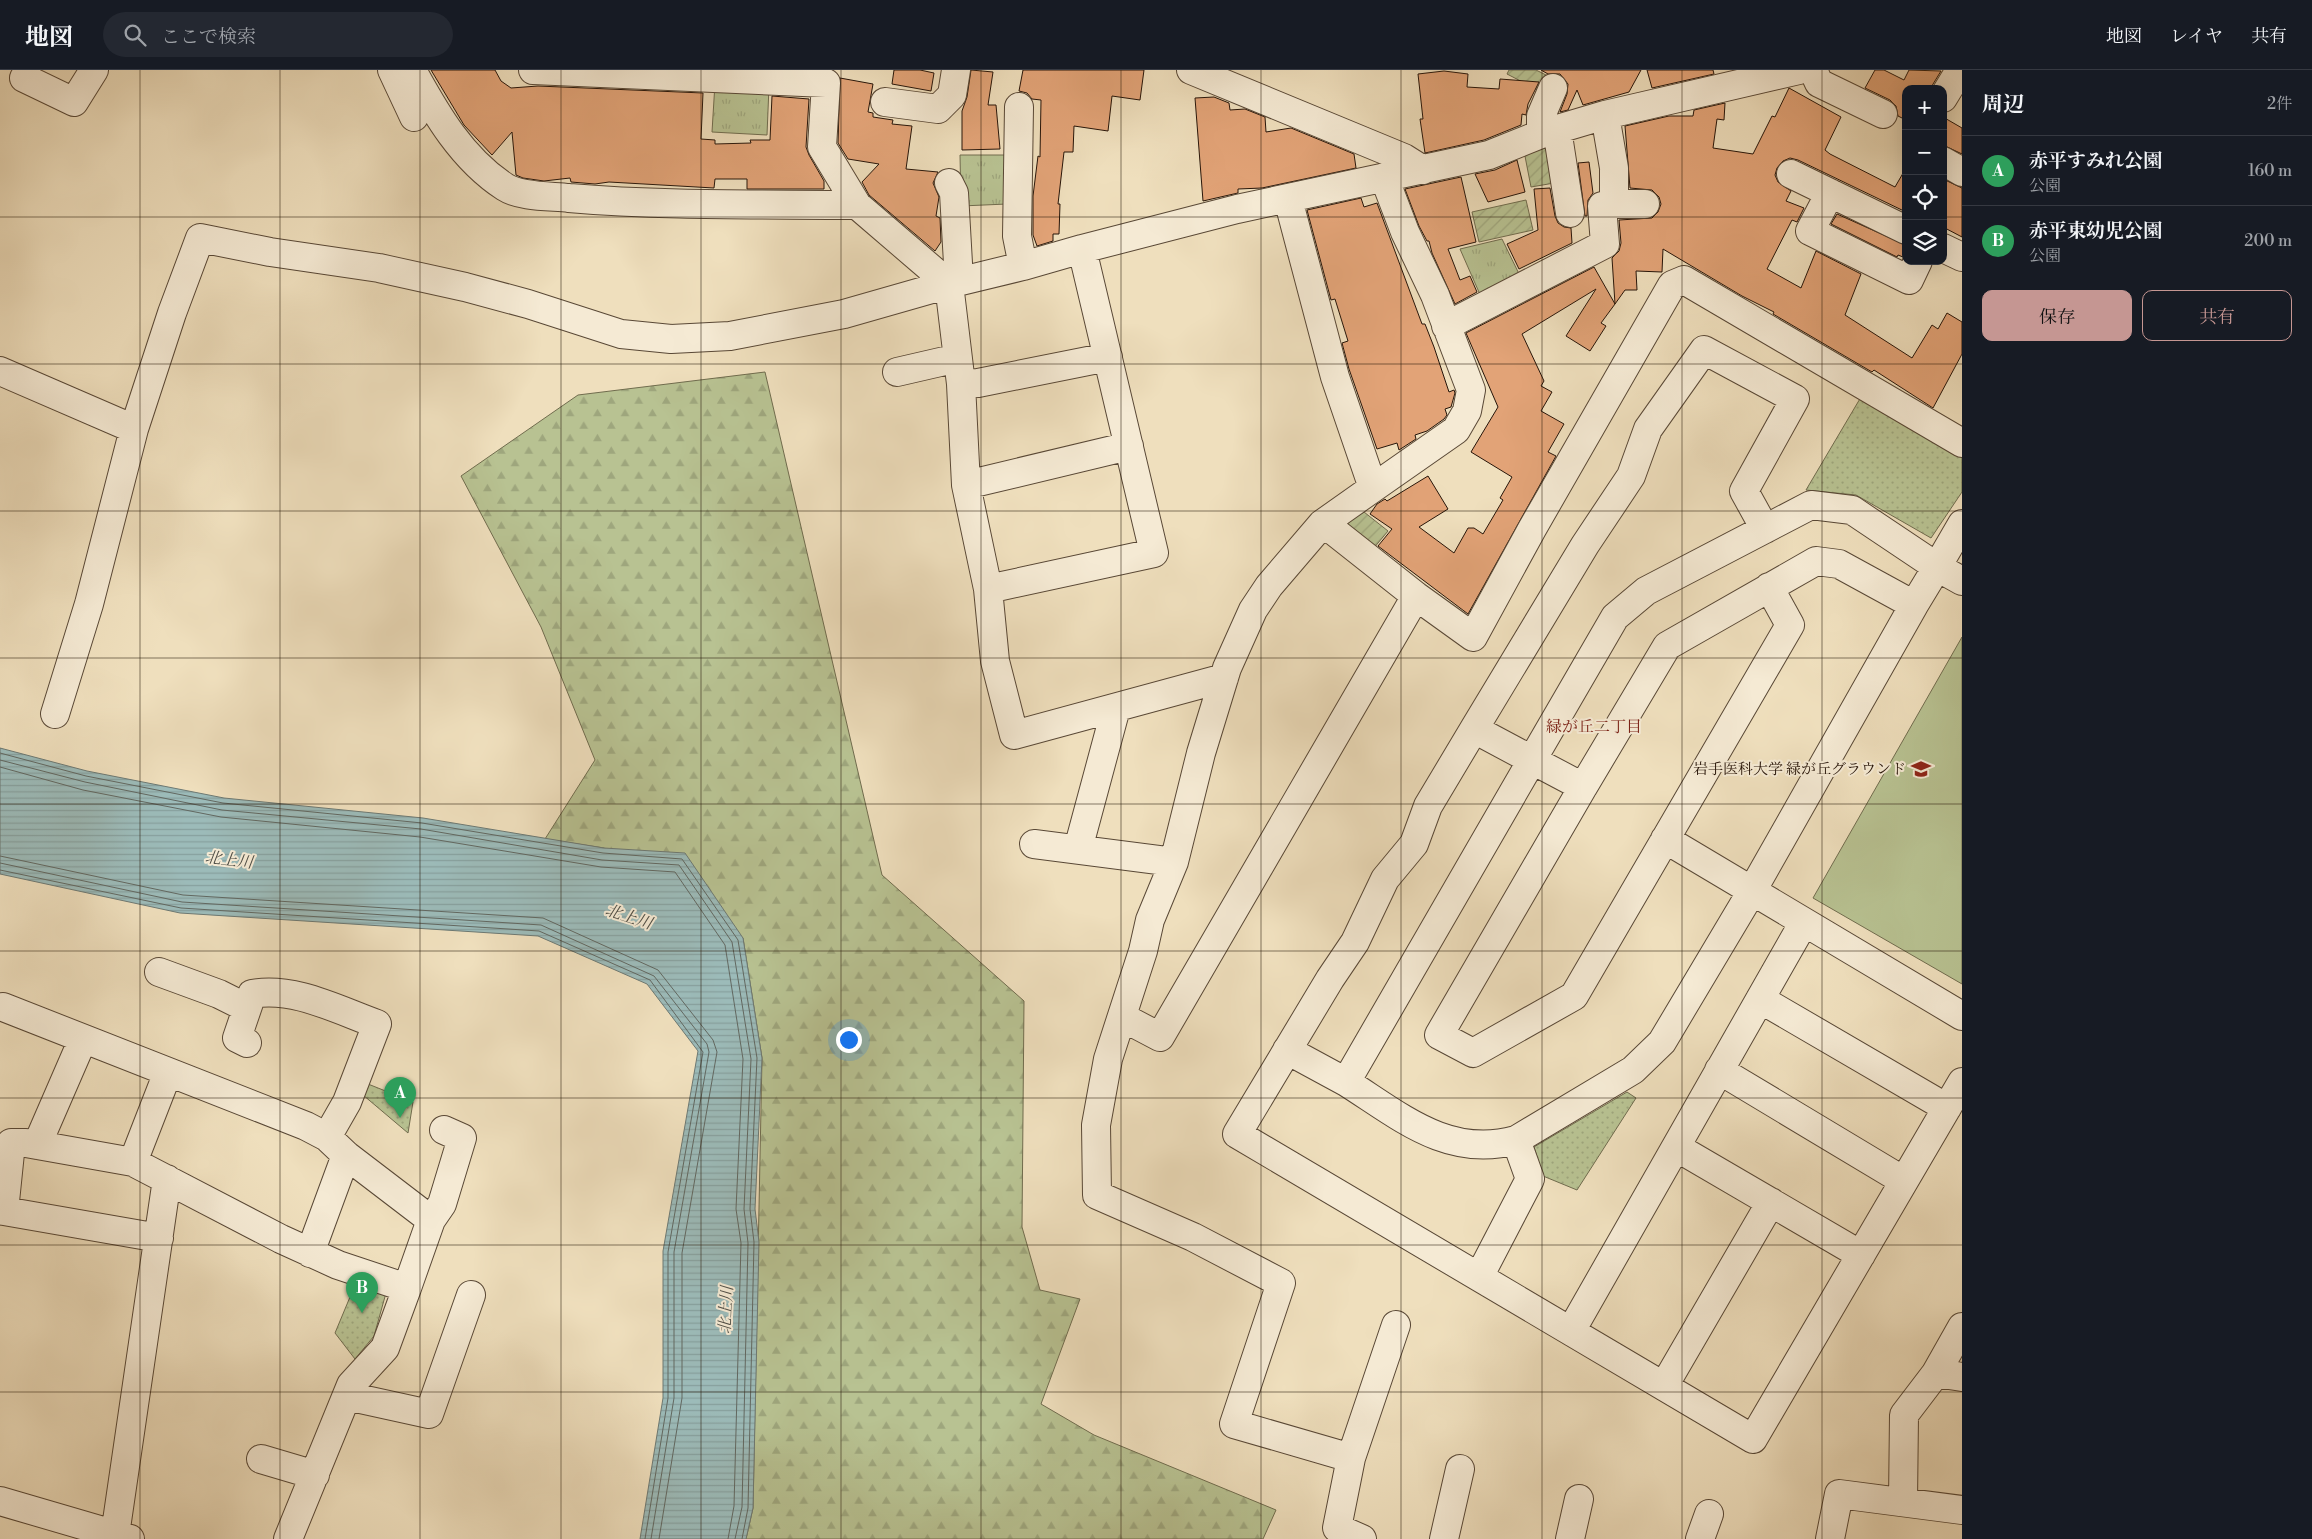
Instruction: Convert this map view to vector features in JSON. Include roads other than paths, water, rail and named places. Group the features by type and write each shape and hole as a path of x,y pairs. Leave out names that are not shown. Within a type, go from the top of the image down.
{"street":[{"path":"24,78 74,102 94,70"},
{"path":"392,70 414,117"},
{"path":"412,70 436,114 459,146 486,173 507,189 534,195 622,202 857,204"},
{"path":"533,70 827,77 822,147 857,204 954,282"},
{"path":"885,102 938,109 952,95 956,70"},
{"path":"1191,70 1404,158 1423,170"},
{"path":"55,714 89,604 134,429 172,314 200,238 270,252 389,270 465,287 528,304 621,334 671,339 730,336 844,314 954,282 1023,266 1237,209 1490,155 1549,132 1604,115 1746,76 1799,70"},
{"path":"1813,70 1819,83 1883,114"},
{"path":"1947,91 1960,70"},
{"path":"1553,88 1541,116 1549,132 1570,213"},
{"path":"1019,107 1018,236 1023,266"},
{"path":"1604,115 1614,168 1614,204"},
{"path":"1947,163 1962,172"},
{"path":"1791,174 1902,228"},
{"path":"1351,1458 1234,1424 1281,1283 1192,1237 1097,1195 1096,1125 1108,1059 1143,951 1150,920 1174,862 1201,753 1224,678 1252,610 1269,586 1322,524 1456,430 1467,411 1471,390 1435,294 1405,232 1384,177"},
{"path":"949,183 954,194 954,282 966,485 988,589 995,661 1014,735 1224,678"},
{"path":"1830,192 1810,231 1909,280 1916,265"},
{"path":"1288,198 1335,377 1373,488"},
{"path":"1446,326 1605,244 1602,206 1645,204"},
{"path":"988,589 1154,553 1082,249"},
{"path":"1947,250 1962,257"},
{"path":"1322,524 1473,637 1532,529 1672,285 1684,280 1962,443"},
{"path":"1765,529 1744,491 1795,399 1704,350 1648,429 1631,476 1585,544 1474,729 1428,806 1414,844 1385,879 1355,942 1237,1134 1753,1439 1962,1082"},
{"path":"897,372 949,360 957,354"},
{"path":"961,384 978,383 1108,357"},
{"path":"0,371 134,429"},
{"path":"966,485 1129,446"},
{"path":"1346,1082 1614,617 1646,591 1811,505 1852,510 1962,581"},
{"path":"1287,1050 1346,1082 1425,1132 1459,1144 1496,1146 1516,1140 1633,1070 1662,1042 1752,891 1962,524"},
{"path":"1768,587 1790,625 1574,996 1473,1053 1439,1035 1667,646 1768,587 1816,561 1839,564 1914,605"},
{"path":"1122,1017 1160,1037 1416,596"},
{"path":"1078,849 1116,708"},
{"path":"1474,729 1584,787"},
{"path":"1665,839 1962,1016"},
{"path":"1034,844 1174,862"},
{"path":"1571,1331 1804,922"},
{"path":"159,972 219,994 247,1008"},
{"path":"247,1043 237,1038 252,994 267,991 312,1000 377,1024 346,1102 310,1253"},
{"path":"1760,999 1947,1108"},
{"path":"3,1007 306,1126 336,1146 431,1220"},
{"path":"84,1039 16,1143 4,1211 158,1238"},
{"path":"1719,1070 1904,1181"},
{"path":"133,1162 168,1072"},
{"path":"288,1539 351,1385 384,1348 431,1220 442,1204 462,1138 444,1130"},
{"path":"1479,1277 1530,1179 1516,1140"},
{"path":"16,1143 133,1162 338,1266 407,1288"},
{"path":"1676,1147 1861,1254"},
{"path":"0,1501 53,1528 122,1537 158,1238 167,1180"},
{"path":"1664,1386 1771,1202"},
{"path":"347,1396 429,1414 471,1295"},
{"path":"1362,1539 1337,1528 1351,1458 1396,1325"},
{"path":"1903,1502 1904,1415 1936,1373 1962,1327"},
{"path":"1936,1373 1962,1376"},
{"path":"261,1459 315,1475"},
{"path":"1444,1539 1460,1469"},
{"path":"1830,1539 1839,1494 1962,1510"},
{"path":"1570,1539 1579,1498"},
{"path":"1700,1539 1709,1514"}],"water":[{"name":"北上川","path":"0,748 87,771 224,798 423,818 604,848 685,853 743,938 762,1058 755,1209 759,1242 753,1508 746,1539 640,1539 663,1398 663,1251 698,1051 647,984 538,936 180,913 0,874"}],"place":[{"name":"岩手医科大学 緑が丘グラウンド","path":"1921,769"},
{"name":"赤平すみれ公園","path":"400,1118"},
{"name":"赤平東幼児公園","path":"362,1313"}],"district":[{"name":"緑が丘二丁目","path":"1594,726"}]}
